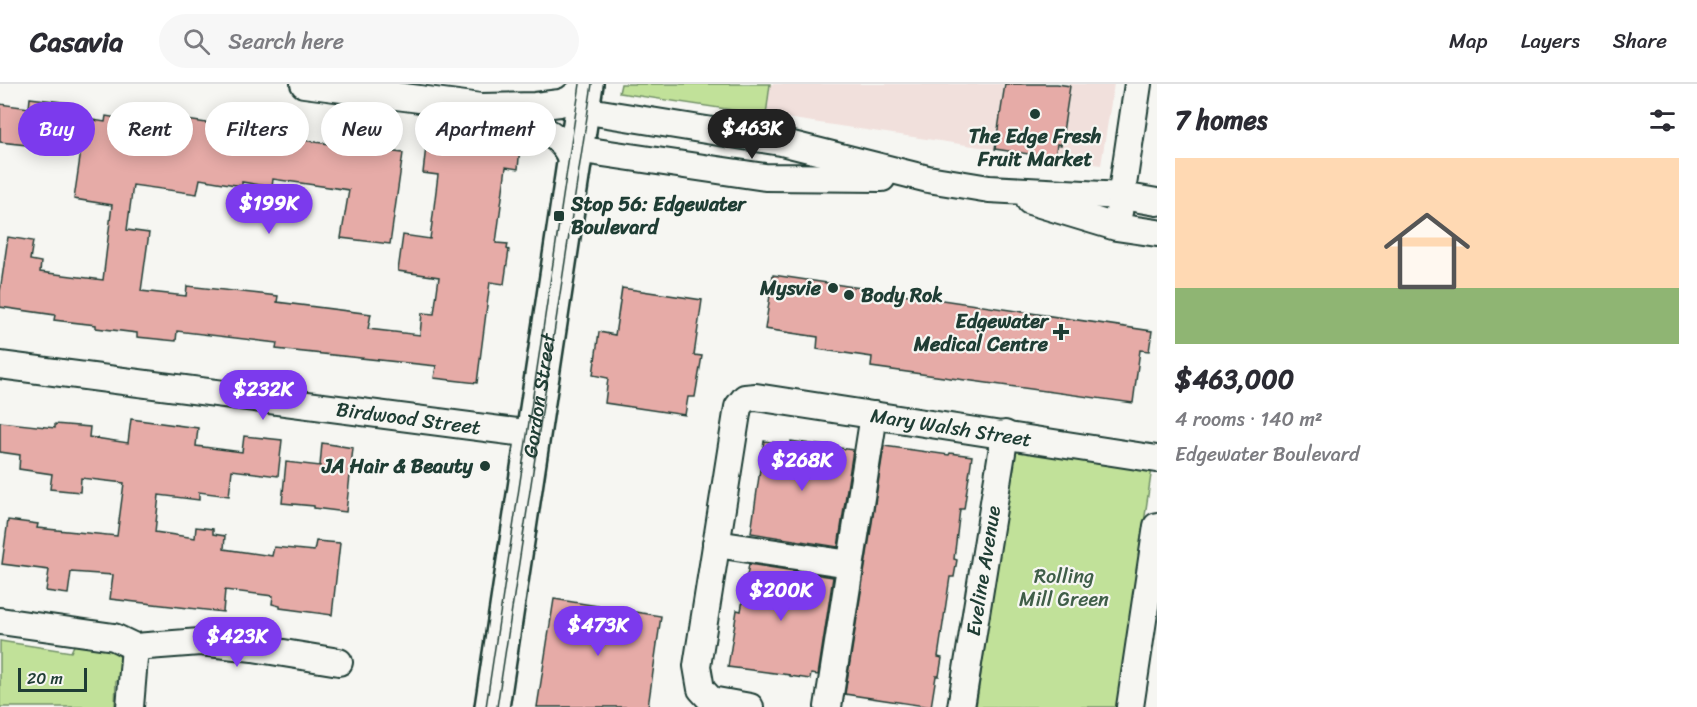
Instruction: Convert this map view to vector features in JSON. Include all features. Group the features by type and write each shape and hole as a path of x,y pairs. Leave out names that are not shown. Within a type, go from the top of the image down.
{"main road":[{"name":"Gordon Street","path":"492,707 585,94"}],"street":[{"path":"304,84 443,102"},
{"path":"1116,227 1138,84"},
{"path":"556,103 585,94 928,179 989,189 1122,196 1157,202"},
{"path":"556,137 572,158 765,177 928,179"},
{"path":"989,189 1116,227 1157,233"},
{"name":"Birdwood Street","path":"0,365 532,434"},
{"name":"Mary Walsh Street","path":"716,544 738,406 745,398 756,397 1157,459"},
{"path":"828,707 874,415"},
{"name":"Eveline Avenue","path":"962,707 1005,434"},
{"path":"1130,707 1157,526"},
{"path":"750,707 711,700 701,689 697,666 716,544 850,564"},
{"path":"0,621 114,637 135,647 200,642 339,662"},
{"path":"130,707 135,647"}],"shaded area":[{"path":"770,84 1114,84 1101,165 766,115"}],"green space":[{"path":"621,84 770,84 766,115 619,93"},
{"name":"Rolling Mill Green","path":"1014,447 1152,468 1117,707 976,707"},
{"path":"0,641 71,652 76,641 105,645 123,659 124,678 116,681 115,707 0,707"}],"building":[{"path":"1005,84 1070,86 1061,145 1057,144 1055,158 995,149"},
{"path":"30,98 62,102 30,102"},
{"path":"0,104 18,106 18,144 0,142"},
{"path":"106,116 107,156 193,156 193,121 205,123 205,156 309,156 309,141 321,143 321,156 403,156 390,244 341,238 349,190 273,179 272,187 242,182 242,186 200,179 197,194 133,185 127,230 149,233 141,291 186,296 187,286 278,296 277,302 371,314 368,329 420,335 422,313 434,314 439,277 398,271 403,235 430,239 438,175 423,173 425,156 519,156 518,169 506,167 496,243 508,244 507,249 509,250 504,284 490,282 477,383 434,378 436,366 276,349 277,343 177,331 176,341 137,337 137,333 54,320 55,315 0,307 8,237 33,241 30,260 41,262 40,272 103,280 112,205 74,199 80,156 95,156 95,120 105,122"},
{"path":"773,275 1152,331 1149,351 1140,350 1133,403 871,367 872,357 817,349 818,337 765,329"},
{"path":"622,288 702,300 694,355 702,356 695,397 688,397 685,415 605,403 608,378 593,375 599,332 615,335"},
{"path":"131,419 198,428 196,446 242,452 244,436 282,440 278,476 232,470 229,496 199,492 199,500 159,495 155,532 195,538 196,527 213,529 213,534 225,536 224,549 272,556 274,547 314,551 316,541 340,543 332,615 280,608 272,604 273,596 225,590 223,612 110,599 113,575 71,572 68,594 46,591 49,570 2,564 8,520 38,524 37,528 117,536 124,483 81,478 80,492 50,489 52,474 19,469 20,455 0,452 0,422 55,428 55,424 90,427 89,437 128,443"},
{"path":"764,441 791,445 791,441 853,450 838,547 751,533"},
{"path":"322,443 353,448 346,512 282,503 286,462 320,466"},
{"path":"884,446 972,456 964,509 960,509 954,559 957,560 954,577 950,577 938,657 942,658 939,676 936,676 931,707 845,694"},
{"path":"749,564 833,577 818,675 811,674 810,679 728,667 737,610 741,611"},
{"path":"554,599 661,616 648,707 537,707"}],"tram line":[{"path":"486,707 580,84"},
{"path":"497,707 592,84"}],"place":[{"name":"The Edge Fresh Fruit Market","path":"1035,114"},
{"name":"Stop 56: Edgewater Boulevard","path":"559,216"},
{"name":"Mysvie","path":"833,288"},
{"name":"Body Rok","path":"849,295"},
{"name":"Edgewater Medical Centre","path":"1061,332"},
{"name":"JA Hair & Beauty","path":"485,466"}]}
